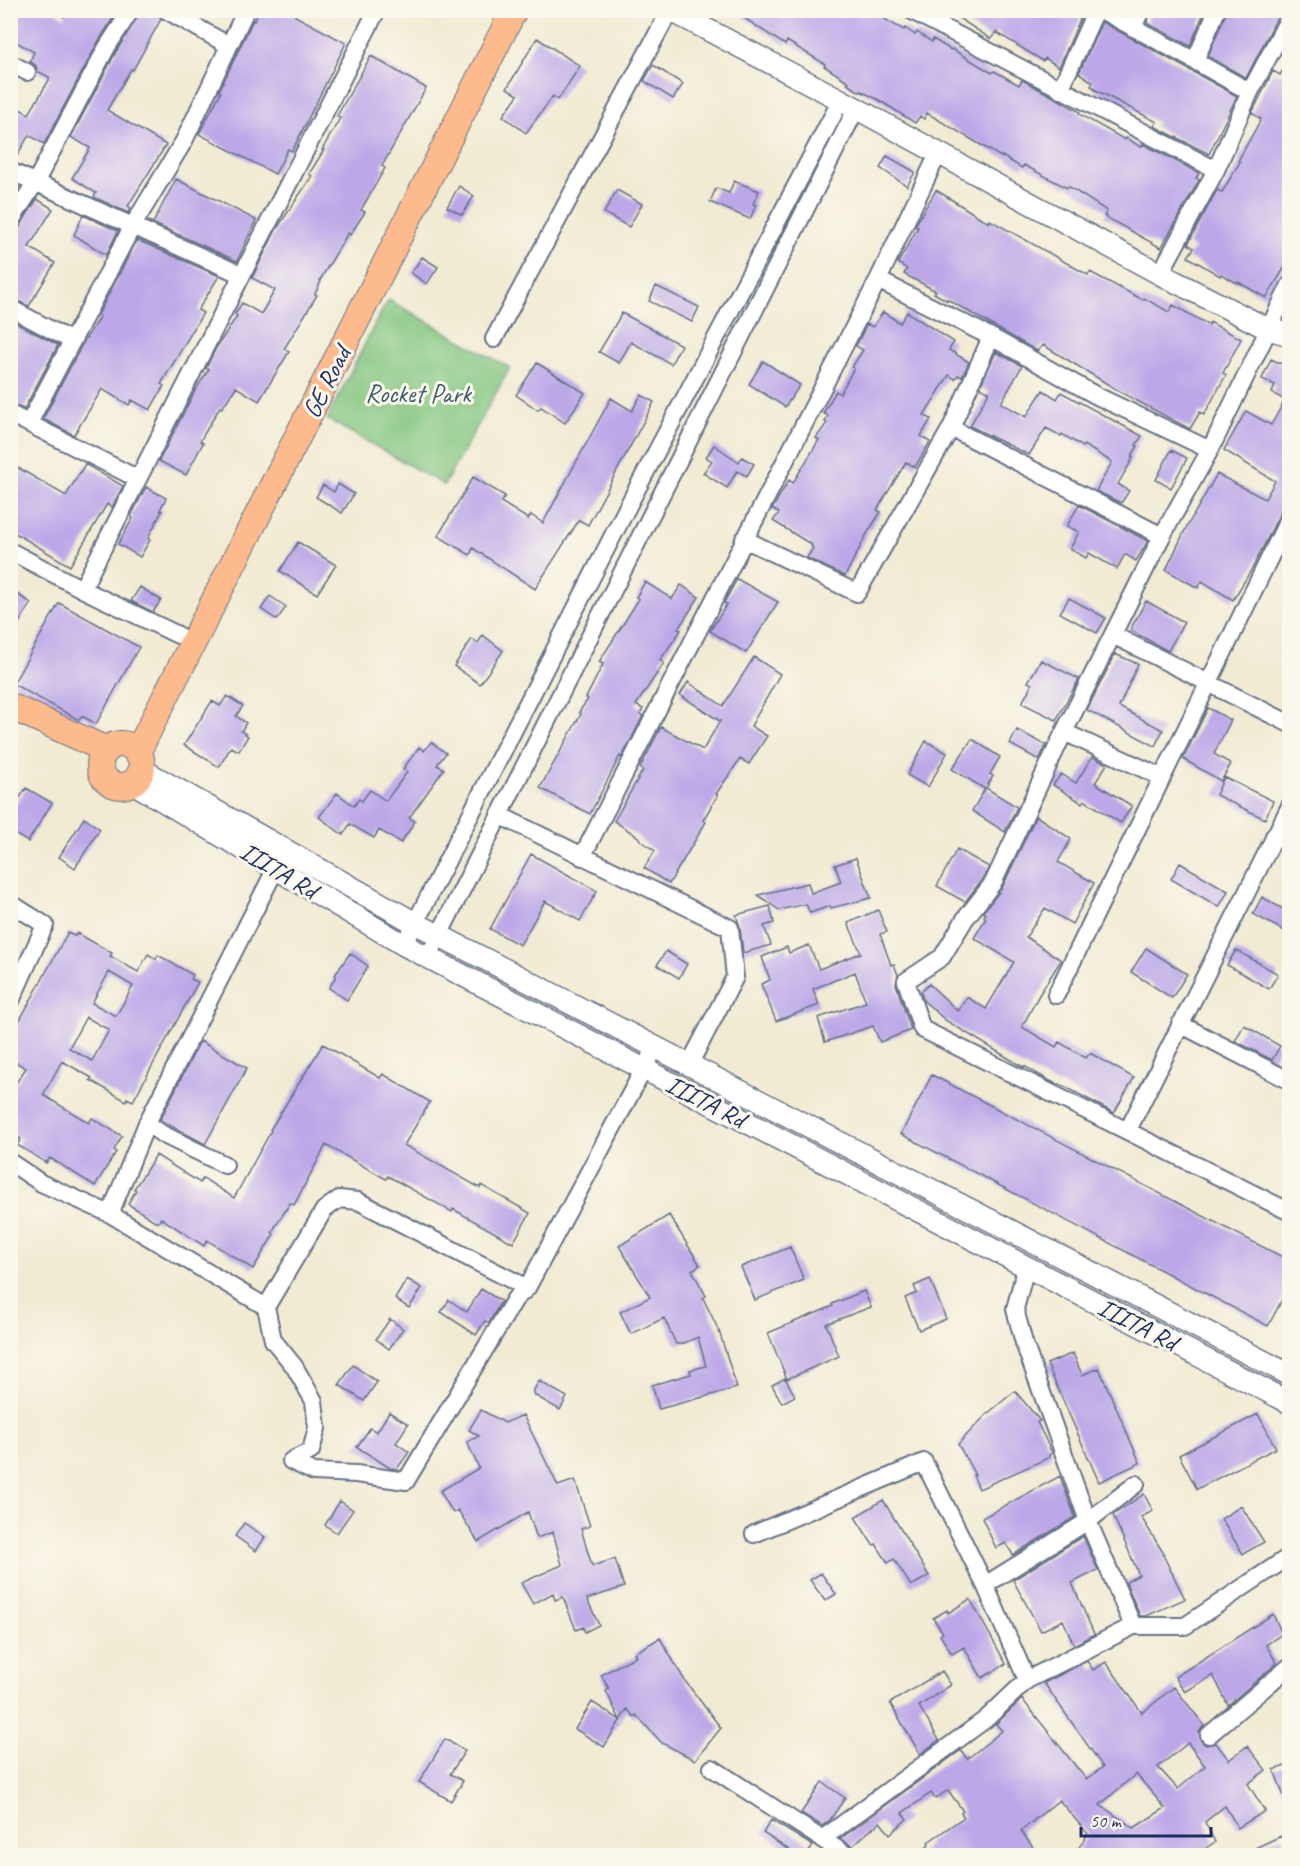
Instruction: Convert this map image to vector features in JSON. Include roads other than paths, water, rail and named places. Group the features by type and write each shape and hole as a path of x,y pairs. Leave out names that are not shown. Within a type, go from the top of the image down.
{"main road":[{"name":"GE Road","path":"124,761 329,359 496,10"},
{"name":"GE Road","path":"124,761 178,635 329,359 514,10"},
{"name":"IIITA Rd","path":"10,706 124,761"},
{"name":"IIITA Rd","path":"10,726 124,761"}],"street":[{"path":"10,222 35,183 107,46 131,10"},
{"path":"166,10 228,45"},
{"path":"29,423 132,227 184,141 246,10"},
{"path":"82,589 377,10"},
{"path":"494,339 670,10 1160,274 1268,329 1290,335"},
{"path":"1060,90 1099,10 1250,92"},
{"path":"1133,28 1141,10"},
{"path":"1195,61 1217,10"},
{"path":"920,13 1060,90 1216,170"},
{"path":"1160,274 1216,170 1250,92 1290,16"},
{"path":"10,63 27,72"},
{"path":"428,957 848,104"},
{"path":"404,945 634,494 848,104"},
{"path":"582,857 878,279 938,154"},
{"path":"10,171 242,275"},
{"path":"878,279 991,337 1097,396 1210,450"},
{"path":"1290,285 1210,450 1162,536 1064,732 993,883 965,919 942,957 906,981 922,1029 1290,1212"},
{"path":"10,309 72,341"},
{"path":"744,539 857,593 951,428 991,337"},
{"path":"10,414 138,479"},
{"path":"951,428 1162,536"},
{"path":"1056,995 1290,516"},
{"path":"10,551 178,635"},
{"path":"1113,636 1290,724"},
{"path":"1064,732 1161,777"},
{"name":"IIITA Rd","path":"124,761 415,923 1290,1375"},
{"name":"IIITA Rd","path":"124,761 276,868 404,945 1290,1403"},
{"path":"1128,1130 1290,806"},
{"path":"499,815 730,928 735,977 689,1065"},
{"path":"1274,836 1290,844"},
{"path":"110,1214 147,1123 276,868"},
{"path":"10,903 45,925 10,1003"},
{"path":"1180,1024 1288,1075"},
{"path":"527,1288 358,1201 339,1199 324,1210 266,1307 273,1340 294,1366 314,1401 317,1428 311,1451 291,1461 314,1472 356,1474 406,1481 515,1299 527,1288 655,1048"},
{"path":"147,1123 162,1134 225,1165"},
{"path":"10,1162 42,1183 110,1214 266,1307"},
{"path":"1026,1267 1015,1309 1024,1343 1088,1521 1133,1626"},
{"path":"754,1534 924,1462 985,1585 1027,1680"},
{"path":"985,1585 1088,1521 1136,1484"},
{"path":"822,1839 986,1719 1027,1680 1133,1626 1185,1626 1290,1556"},
{"path":"1209,1735 1290,1666"},
{"path":"712,1768 848,1856"}],"park label":[{"name":"Rocket Park","path":"418,393"}]}
